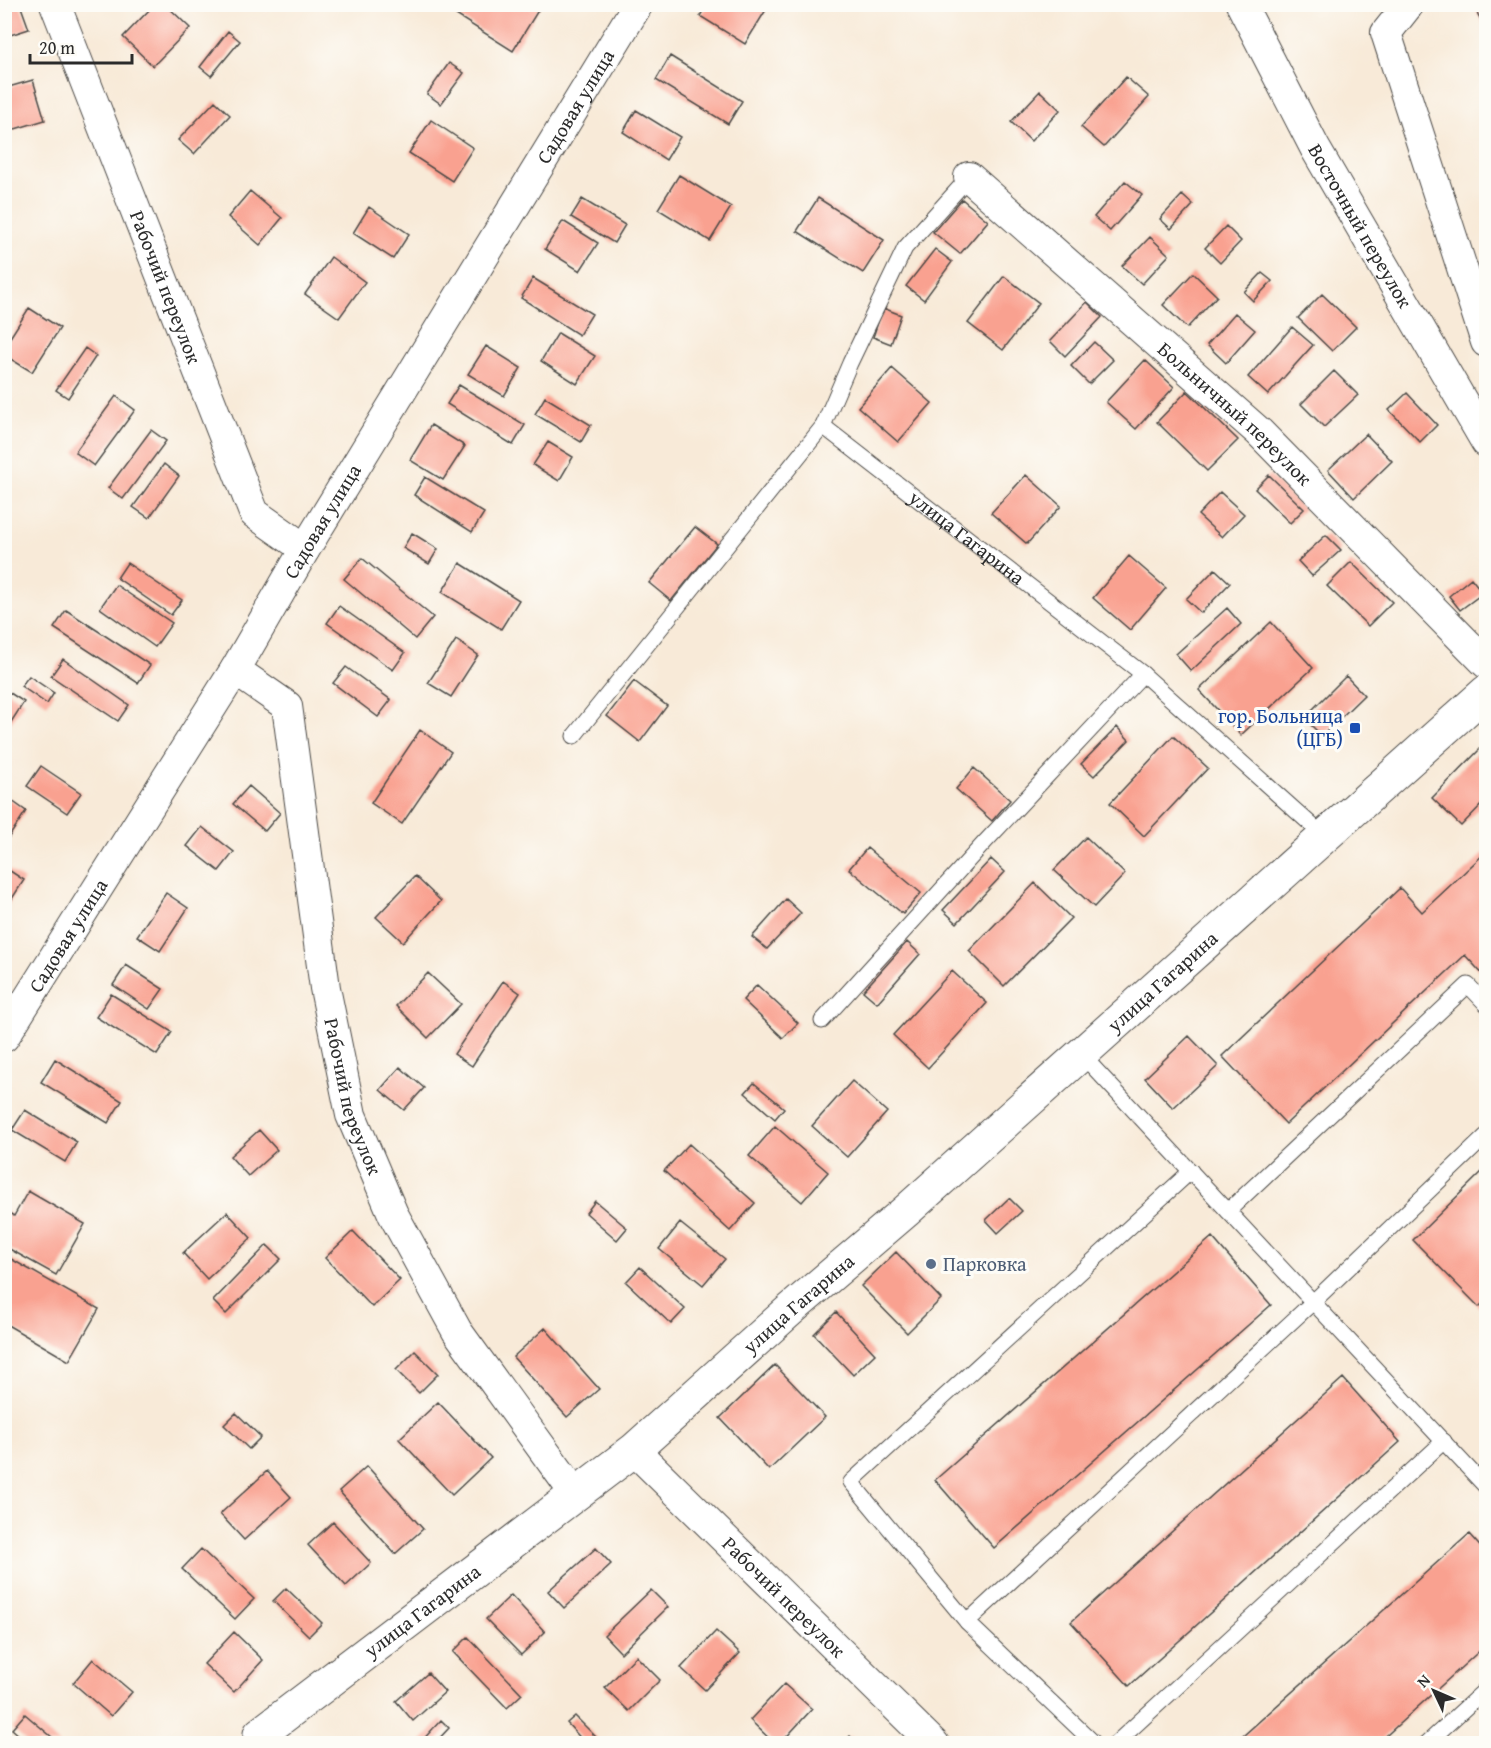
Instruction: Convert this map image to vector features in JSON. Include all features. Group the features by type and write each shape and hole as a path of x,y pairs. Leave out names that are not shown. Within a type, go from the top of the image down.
{"street":[{"name":"Рабочий переулок","path":"55,4 254,513 305,549"},
{"name":"Садовая улица","path":"4,1037 235,670 305,549 638,4"},
{"name":"Восточный переулок","path":"1241,4 1315,148 1486,442"},
{"path":"1409,4 1386,33 1486,342"},
{"name":"Больничный переулок","path":"969,177 1259,432 1486,663"},
{"name":"Рабочий переулок","path":"235,670 287,706 325,988 351,1115 393,1214 457,1331 576,1495"},
{"name":"улица Гагарина","path":"259,1740 634,1450 789,1311 906,1211 1486,692"},
{"name":"Рабочий переулок","path":"634,1450 934,1743"}],"lane":[{"path":"574,736 823,426 850,363 905,248 969,177"},
{"name":"улица Гагарина","path":"823,426 1143,674 1325,837"},
{"path":"822,1021 985,842 1143,674"},
{"path":"1228,1211 1468,985 1486,1004"},
{"path":"1081,1054 1486,1487"},
{"path":"967,1622 1313,1302 1486,1136"},
{"path":"1095,1743 967,1622 851,1482 1191,1171"},
{"path":"1115,1743 1444,1442"},
{"path":"1426,1743 1486,1689"}],"building":[{"path":"4,4 20,4 29,29 4,37"},
{"path":"155,4 165,4 190,28 153,66 123,37"},
{"path":"462,4 542,4 513,51 456,15"},
{"path":"707,4 769,5 745,44 700,16"},
{"path":"1472,4 1486,4 1486,24 1484,25"},
{"path":"228,31 240,41 211,76 200,67"},
{"path":"670,56 742,101 728,124 656,80"},
{"path":"449,63 464,73 441,104 427,94"},
{"path":"1126,77 1149,97 1104,147 1081,127"},
{"path":"33,80 45,120 5,132 5,88"},
{"path":"1040,91 1060,110 1031,141 1011,122"},
{"path":"215,101 230,115 194,154 178,140"},
{"path":"636,110 680,137 666,160 623,132"},
{"path":"431,120 473,148 452,181 409,153"},
{"path":"679,175 731,207 710,241 658,209"},
{"path":"1125,181 1142,195 1110,231 1094,217"},
{"path":"250,191 282,218 260,245 228,217"},
{"path":"1182,195 1193,205 1171,229 1160,219"},
{"path":"818,198 884,240 863,273 797,231"},
{"path":"582,199 625,225 614,243 571,217"},
{"path":"962,199 988,221 960,254 933,232"},
{"path":"369,207 409,234 393,259 353,233"},
{"path":"563,221 598,243 580,271 545,249"},
{"path":"1226,226 1241,241 1220,263 1205,248"},
{"path":"1150,237 1169,255 1142,284 1122,266"},
{"path":"935,249 952,262 924,300 906,286"},
{"path":"331,257 365,282 339,318 305,294"},
{"path":"1193,273 1217,296 1187,328 1163,305"},
{"path":"1262,273 1272,281 1253,301 1244,292"},
{"path":"1004,276 1039,303 1003,350 968,323"},
{"path":"533,278 592,314 579,335 521,298"},
{"path":"1322,294 1356,327 1332,351 1298,318"},
{"path":"1087,302 1102,317 1065,356 1050,341"},
{"path":"29,308 60,328 32,372 4,355 4,347"},
{"path":"883,308 901,315 891,344 873,337"},
{"path":"1235,313 1255,330 1226,363 1207,345"},
{"path":"1292,327 1313,345 1268,395 1248,377"},
{"path":"558,333 595,356 577,384 541,361"},
{"path":"1094,342 1113,360 1089,384 1071,366"},
{"path":"486,346 521,368 504,396 468,374"},
{"path":"85,348 96,356 68,398 56,390"},
{"path":"1145,360 1174,387 1136,429 1106,402"},
{"path":"892,368 932,403 898,442 858,407"},
{"path":"1334,371 1358,395 1324,427 1301,404"},
{"path":"459,385 525,425 513,445 447,404"},
{"path":"1187,391 1238,440 1207,471 1157,422"},
{"path":"1407,393 1437,425 1420,442 1389,410"},
{"path":"116,396 135,410 94,466 75,452"},
{"path":"545,397 591,425 581,442 535,414"},
{"path":"431,425 465,446 443,480 410,460"},
{"path":"151,430 166,441 123,499 108,488"},
{"path":"1366,434 1392,461 1354,498 1328,470"},
{"path":"548,442 573,457 559,481 533,465"},
{"path":"164,464 179,476 149,518 133,507"},
{"path":"1026,475 1061,506 1027,544 991,513"},
{"path":"1269,475 1304,509 1290,523 1255,489"},
{"path":"425,477 484,513 472,532 414,495"},
{"path":"1220,492 1244,514 1222,537 1198,515"},
{"path":"695,527 717,544 671,601 649,583"},
{"path":"412,533 438,549 429,564 403,548"},
{"path":"1326,535 1341,550 1312,576 1298,561"},
{"path":"1129,556 1166,588 1130,630 1093,598"},
{"path":"362,558 433,617 415,639 344,579"},
{"path":"1351,562 1392,602 1368,626 1327,586"},
{"path":"127,563 182,600 171,615 117,578"},
{"path":"460,563 519,600 501,629 442,592"},
{"path":"1215,569 1230,583 1201,613 1186,599"},
{"path":"1471,578 1483,593 1460,610 1449,596"},
{"path":"116,585 172,623 155,647 100,608"},
{"path":"339,606 405,653 393,670 327,623"},
{"path":"1227,608 1241,624 1191,671 1176,654"},
{"path":"66,610 150,665 138,683 54,628"},
{"path":"1271,622 1313,668 1241,735 1199,690"},
{"path":"456,640 478,655 451,697 428,683"},
{"path":"63,659 129,705 118,721 51,676"},
{"path":"346,667 391,700 378,717 333,683"},
{"path":"29,676 54,693 47,704 21,686"},
{"path":"1346,676 1364,695 1322,736 1304,718"},
{"path":"634,681 667,706 640,742 607,716"},
{"path":"4,689 24,702 4,733"},
{"path":"1117,727 1129,740 1094,776 1081,764"},
{"path":"420,730 451,752 402,824 371,803"},
{"path":"1173,736 1208,768 1144,836 1110,803"},
{"path":"1483,746 1486,749 1486,800 1461,826 1432,798"},
{"path":"41,766 81,793 67,813 27,786"},
{"path":"974,768 1010,800 992,821 956,789"},
{"path":"249,786 280,813 265,831 233,804"},
{"path":"5,796 26,811 5,843"},
{"path":"202,827 234,852 219,871 187,846"},
{"path":"1086,837 1125,874 1094,907 1054,870"},
{"path":"867,848 921,893 903,914 849,869"},
{"path":"1486,852 1486,978 1465,955 1286,1124 1222,1056 1400,888 1422,912"},
{"path":"991,859 1005,872 957,923 943,910"},
{"path":"4,867 24,880 6,908 4,907"},
{"path":"415,876 441,901 403,942 376,917"},
{"path":"1035,883 1071,918 1004,986 969,951"},
{"path":"166,893 188,908 160,951 137,936"},
{"path":"786,899 801,913 767,949 752,937"},
{"path":"907,942 920,954 877,1003 863,991"},
{"path":"126,965 163,989 149,1009 113,985"},
{"path":"952,971 987,1003 928,1068 893,1035"},
{"path":"428,973 461,1004 428,1038 396,1006"},
{"path":"503,981 520,993 472,1066 454,1054"},
{"path":"757,985 798,1023 783,1038 743,1000"},
{"path":"111,994 172,1032 157,1055 96,1017"},
{"path":"1189,1036 1218,1066 1173,1108 1145,1078"},
{"path":"55,1059 122,1101 108,1123 41,1082"},
{"path":"400,1067 424,1088 404,1110 380,1090"},
{"path":"852,1081 887,1112 847,1157 812,1126"},
{"path":"754,1083 784,1108 775,1119 745,1093"},
{"path":"25,1110 77,1142 65,1162 12,1130"},
{"path":"775,1126 828,1172 802,1202 749,1156"},
{"path":"259,1130 277,1150 248,1176 230,1156"},
{"path":"689,1144 755,1203 730,1231 664,1171"},
{"path":"1486,1168 1486,1300 1479,1307 1413,1240"},
{"path":"28,1191 85,1224 56,1275 4,1246 4,1210 14,1216"},
{"path":"1009,1198 1022,1211 998,1233 986,1220"},
{"path":"595,1201 627,1228 617,1240 586,1213"},
{"path":"227,1212 251,1238 207,1279 183,1253"},
{"path":"680,1223 725,1259 703,1285 659,1249"},
{"path":"353,1231 400,1280 372,1307 325,1258"},
{"path":"1212,1237 1271,1305 994,1548 935,1480"},
{"path":"267,1245 281,1259 226,1314 213,1301"},
{"path":"896,1252 941,1299 907,1333 861,1286"},
{"path":"4,1255 99,1309 69,1361 4,1323"},
{"path":"640,1267 685,1309 671,1324 626,1282"},
{"path":"836,1312 875,1354 853,1375 814,1334"},
{"path":"545,1328 599,1389 567,1417 513,1357"},
{"path":"415,1351 438,1374 419,1393 396,1370"},
{"path":"775,1365 825,1417 769,1470 720,1418"},
{"path":"1343,1378 1400,1442 1129,1686 1071,1622"},
{"path":"438,1402 491,1458 452,1495 399,1439"},
{"path":"236,1413 261,1437 249,1449 224,1425"},
{"path":"367,1466 423,1529 395,1554 339,1491"},
{"path":"267,1471 291,1497 244,1540 220,1514"},
{"path":"333,1522 371,1563 346,1586 308,1545"},
{"path":"1469,1534 1486,1553 1486,1645 1377,1744 1234,1744"},
{"path":"596,1548 611,1564 564,1608 548,1591"},
{"path":"201,1549 254,1599 235,1619 182,1569"},
{"path":"286,1588 322,1623 309,1636 273,1601"},
{"path":"651,1590 668,1607 621,1653 604,1635"},
{"path":"511,1595 545,1632 521,1655 486,1619"},
{"path":"716,1631 740,1653 705,1690 681,1668"},
{"path":"234,1632 263,1660 234,1692 204,1664"},
{"path":"468,1637 522,1694 507,1708 453,1652"},
{"path":"636,1656 660,1680 629,1711 605,1688"},
{"path":"93,1659 132,1692 111,1716 73,1683"},
{"path":"428,1673 445,1692 413,1721 396,1701"},
{"path":"784,1684 812,1709 780,1744 775,1744 750,1720"},
{"path":"25,1714 60,1744 29,1744 12,1729"},
{"path":"575,1716 597,1738 592,1744 586,1744 567,1723"},
{"path":"441,1720 449,1728 434,1744 419,1744"},
{"path":"850,1736 858,1744 842,1744"}],"place":[{"name":"гор. Больница (ЦГБ)","path":"1355,728"},
{"name":"Парковка","path":"931,1264"}]}
